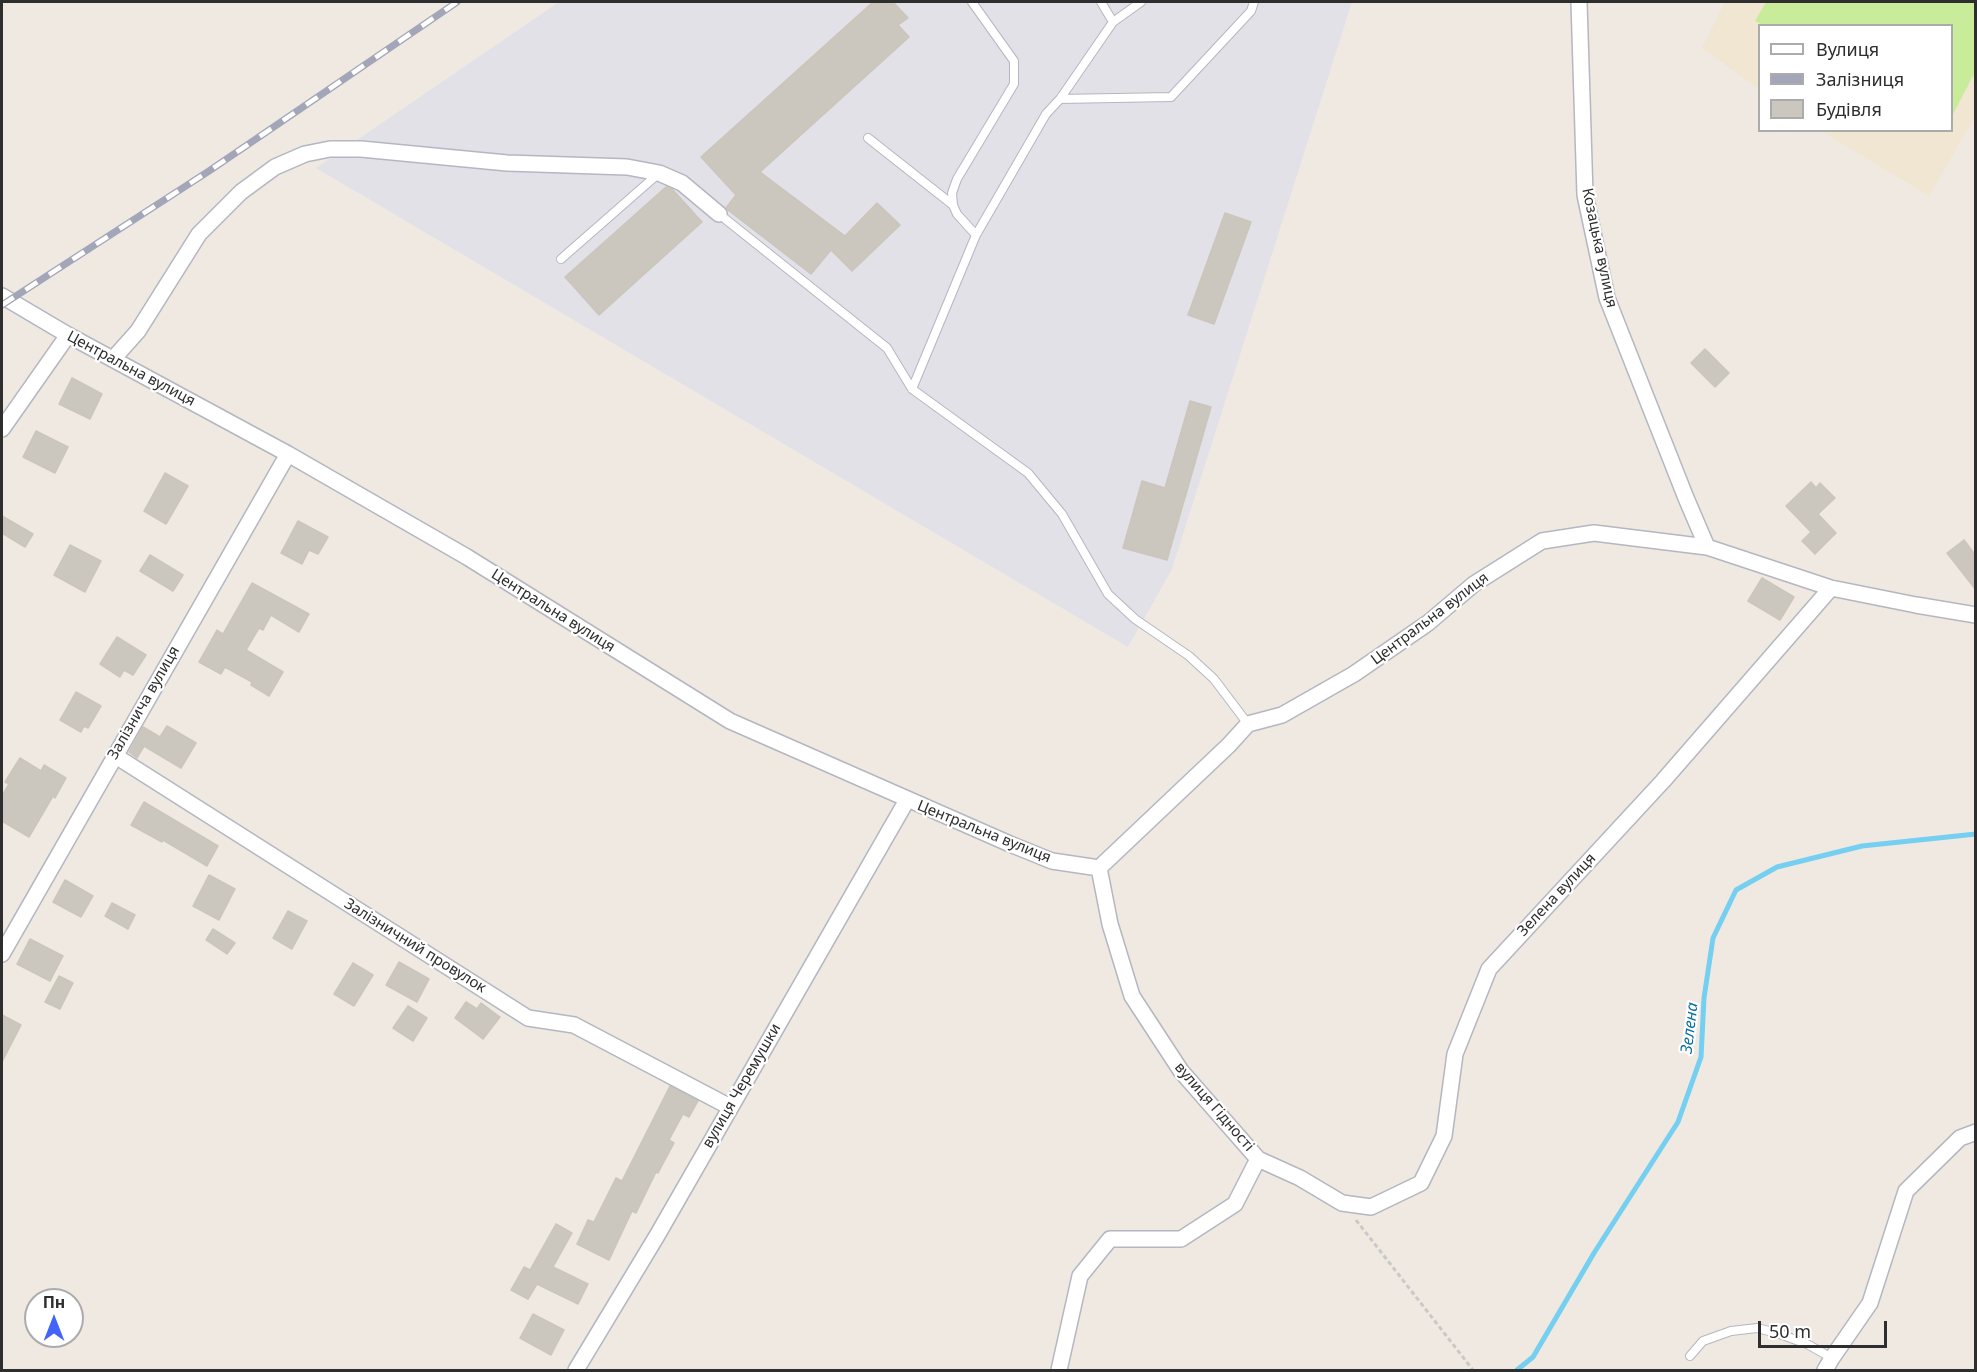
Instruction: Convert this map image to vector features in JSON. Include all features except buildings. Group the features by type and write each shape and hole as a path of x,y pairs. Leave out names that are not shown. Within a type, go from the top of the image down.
{"street":[{"name":"Козацька вулиця","path":"1579,2 1585,195 1607,298 1707,547"},
{"path":"113,359 138,331 199,234 240,192 275,167 304,154 330,149 360,149 507,163 627,167 659,173 682,183 719,214"},
{"name":"Центральна вулиця","path":"2,296 68,335 288,454 467,557 730,721 907,800 1053,861 1099,868"},
{"path":"2,429 68,335"},
{"name":"Залізнича вулиця","path":"2,954 288,454"},
{"name":"Центральна вулиця","path":"1248,724 1282,716 1354,674 1428,623 1474,584 1542,541 1594,533 1707,547 1831,588 1976,615"},
{"name":"Зелена вулиця","path":"1342,1203 1371,1207 1421,1183 1444,1136 1455,1054 1489,969 1663,781 1831,588"},
{"path":"1099,868 1229,745 1248,724"},
{"name":"Залізничний провулок","path":"114,755 528,1018 574,1025 730,1107"},
{"name":"вулиця Черемушки","path":"576,1371 907,800"},
{"name":"вулиця Гідності","path":"1099,868 1110,924 1132,996 1180,1071 1258,1159 1300,1178 1342,1203"},
{"path":"1829,1364 1870,1303 1906,1191 1960,1138 1976,1132"},
{"path":"1059,1371 1080,1276 1110,1239 1181,1239 1235,1204 1258,1159"}],"lane":[{"path":"972,2 1014,61 1014,84 957,179 952,193 953,205 957,214 976,235"},
{"path":"1101,2 1113,22"},
{"path":"912,389 976,235 1046,114 1060,99 1113,22 1141,2"},
{"path":"1060,99 1171,97 1251,11 1254,2"},
{"path":"868,138 953,205"},
{"path":"561,259 659,173"},
{"path":"719,214 887,348 912,389 1028,473 1062,514 1108,594 1135,619 1189,656 1214,679 1248,724"},
{"path":"1690,1356 1703,1341 1731,1331 1757,1328 1807,1344 1829,1364"}],"path":[{"path":"1342,1203 1473,1371"}],"shaded area":[{"path":"559,2 1352,2 1172,569 1128,647 316,168"},
{"path":"1725,2 1975,2 1975,121 1973,120 1929,196 1823,132 1953,132 1953,24 1758,24 1758,88 1702,48"}],"green space":[{"path":"1766,2 1975,2 1975,72 1953,114 1953,24 1761,24 1755,21"}],"waterway":[{"name":"Зелена","path":"1517,1370 1533,1357 1594,1253 1678,1122 1701,1057 1704,998 1713,938 1736,890 1777,867 1862,846 1976,834"}],"railway":[{"path":"2,305 209,171 457,2"}]}
